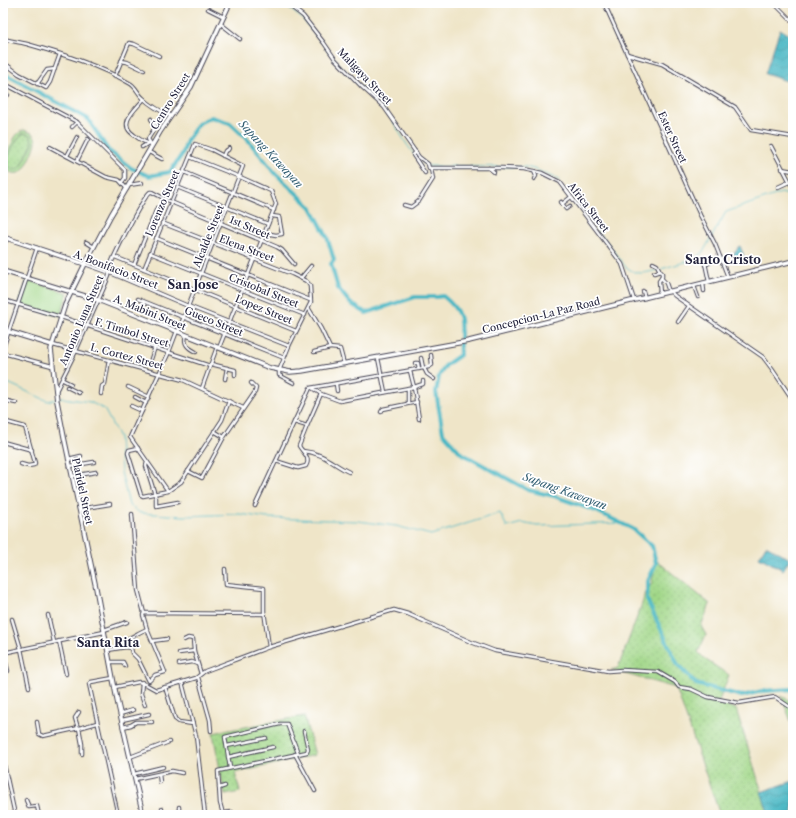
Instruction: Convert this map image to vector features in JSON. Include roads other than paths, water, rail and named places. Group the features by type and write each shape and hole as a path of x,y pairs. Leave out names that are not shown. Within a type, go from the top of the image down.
{"street":[{"name":"Centro Street","path":"130,185 149,152 150,144 194,81 230,3"},
{"name":"Maligaya Street","path":"286,3 303,16 335,59 361,86 384,106 415,153 429,167"},
{"name":"Ester Street","path":"604,3 728,277"},
{"path":"774,3 793,22"},
{"path":"208,8 224,17"},
{"path":"220,23 240,39"},
{"path":"3,39 17,43 25,43 94,66 133,85 144,100 155,108 171,116"},
{"path":"115,76 129,43 159,56"},
{"path":"7,65 37,84 47,88 60,54"},
{"path":"627,54 662,64 735,107 751,130 793,137"},
{"path":"121,61 144,70"},
{"path":"37,84 47,70 55,69"},
{"path":"3,83 77,122 125,170 125,178 122,182"},
{"path":"3,93 8,95"},
{"path":"144,100 136,110 132,112 126,128 127,131 144,142 150,144"},
{"path":"150,144 148,139 156,126 151,118"},
{"path":"72,127 77,122"},
{"path":"68,156 77,137"},
{"path":"77,161 88,139"},
{"path":"142,147 150,144"},
{"name":"Lorenzo Street","path":"144,269 195,144 223,156"},
{"path":"771,146 793,188"},
{"path":"50,147 106,176 119,180 127,189"},
{"path":"223,156 225,151 229,148"},
{"path":"149,152 162,159"},
{"path":"415,153 414,157 425,173"},
{"name":"Alcalde Street","path":"138,448 130,437 169,352 244,168 243,166 223,156"},
{"path":"190,157 240,176 272,192 276,204 202,388"},
{"path":"404,205 412,207 419,201 433,179 429,167"},
{"name":"Africa Street","path":"429,167 517,168 534,171 560,182 622,264 634,301"},
{"path":"489,168 494,172"},
{"path":"782,169 793,171"},
{"path":"534,171 536,176 534,179"},
{"path":"184,172 274,210"},
{"path":"778,187 788,180 793,180"},
{"path":"130,185 142,183"},
{"name":"Plaridel Street","path":"130,185 94,247 71,291 52,344 51,353 57,401 68,459 108,650 114,686 143,815"},
{"path":"177,187 268,224"},
{"name":"1st Street","path":"152,192 157,196 262,240 282,250 294,264"},
{"name":"Antonio Luna Street","path":"56,392 62,384 110,273 115,257 147,194 152,192"},
{"path":"570,206 566,209 561,203 571,196"},
{"path":"134,265 157,208"},
{"path":"265,233 276,235 282,234 279,217 272,216"},
{"name":"Elena Street","path":"162,222 304,280 310,286 310,300"},
{"path":"3,247 5,238"},
{"name":"A. Bonifacio Street","path":"5,238 110,273 289,346"},
{"name":"Cristobal Street","path":"156,238 310,300"},
{"path":"86,242 94,247"},
{"path":"3,348 37,248"},
{"name":"Cristobal Street","path":"150,254 305,315"},
{"name":"Lopez Street","path":"115,257 296,331"},
{"path":"706,265 720,257"},
{"path":"704,258 709,282"},
{"name":"Concepcion-La Paz Road","path":"290,372 344,364 465,342 793,261"},
{"path":"653,263 657,265 662,273 659,281 660,294"},
{"path":"300,278 311,266"},
{"name":"A. Mabini Street","path":"3,270 98,300 279,371 290,372"},
{"path":"654,273 659,270"},
{"path":"661,278 666,283 670,292 763,357 793,400"},
{"path":"703,283 704,291"},
{"path":"694,286 698,297"},
{"path":"643,291 645,298"},
{"name":"Gueco Street","path":"138,299 284,358"},
{"name":"F. Timbol Street","path":"3,300 211,365 227,368"},
{"path":"294,383 279,375 279,371 296,331 309,308 310,300"},
{"path":"678,322 689,306"},
{"path":"309,308 330,348"},
{"name":"L. Cortez Street","path":"3,330 182,380 229,400 243,408"},
{"path":"186,335 186,344 196,352"},
{"path":"151,359 154,347"},
{"path":"314,352 330,348 340,349 344,364"},
{"path":"3,353 52,366"},
{"path":"255,506 309,389 432,366 431,355"},
{"path":"378,358 385,392"},
{"path":"421,358 422,368"},
{"path":"101,394 102,386 105,384 109,360"},
{"path":"415,363 418,363 427,374 434,379"},
{"path":"225,379 227,368 236,371 236,375"},
{"path":"410,371 419,419"},
{"path":"63,380 71,384"},
{"path":"312,388 321,394 340,401 414,387 423,384 423,381"},
{"path":"188,471 202,478 224,437 256,389 251,383"},
{"path":"336,384 337,391"},
{"path":"67,387 79,393"},
{"path":"128,387 149,397"},
{"path":"408,388 408,403"},
{"path":"276,461 298,468 306,466 308,463 307,455 299,446 321,394"},
{"path":"135,397 146,402"},
{"path":"3,400 16,404"},
{"path":"168,491 138,448 129,450 128,453 141,495 143,496 168,491 180,483 222,420 229,400"},
{"path":"381,412 383,409 416,402"},
{"path":"132,406 142,411"},
{"path":"3,421 25,427 35,464 28,466 21,464"},
{"path":"294,422 307,426"},
{"path":"214,431 224,437"},
{"path":"3,442 32,450"},
{"path":"303,451 317,453 349,472"},
{"path":"68,459 81,456"},
{"path":"70,466 94,462"},
{"path":"148,462 146,466 155,493 156,506 178,502"},
{"path":"72,476 96,472"},
{"path":"79,509 110,504"},
{"path":"132,514 138,590 144,613 143,615 147,629 165,672 155,676 147,685"},
{"path":"225,569 225,583 227,584 264,588 269,647"},
{"path":"114,686 142,682 154,690 198,677 206,671 269,647 394,610 408,614 495,651 608,671 622,670 658,672 675,682 679,687 691,689 708,697 739,703 775,697 793,707"},
{"path":"144,613 265,614"},
{"path":"48,615 54,642"},
{"path":"12,619 21,649 29,688"},
{"path":"8,671 3,652 103,631 127,622"},
{"path":"126,647 125,640 147,629"},
{"path":"184,640 188,638 193,640 197,664 201,674"},
{"path":"152,641 167,639"},
{"path":"59,641 66,674"},
{"path":"108,650 126,647 131,648 132,653 138,659 149,681"},
{"path":"179,653 194,651"},
{"path":"110,662 124,662 125,666"},
{"path":"179,664 192,662 197,664"},
{"path":"198,677 210,720 211,730"},
{"path":"113,678 90,683 97,723 118,815"},
{"path":"142,682 142,694 145,705"},
{"path":"182,682 193,724 200,762 205,815"},
{"path":"165,687 175,719 179,722 193,724"},
{"path":"120,714 133,710"},
{"path":"78,712 75,718 82,744 82,754"},
{"path":"122,720 149,714"},
{"path":"37,722 40,734 43,736 97,723"},
{"path":"123,727 136,722 152,722"},
{"path":"230,768 227,736 287,724 296,754 314,790"},
{"path":"223,814 220,803 218,771 308,751 304,731"},
{"path":"227,746 266,738"},
{"path":"130,757 169,742"},
{"path":"228,757 273,747"},
{"path":"3,760 15,815"},
{"path":"134,774 163,767"},
{"path":"135,779 173,771 182,773"},
{"path":"158,774 160,782"},
{"path":"219,788 225,786"},
{"path":"26,800 29,807 37,806 39,815"},
{"path":"179,807 179,815"},
{"path":"161,815 162,809"},
{"path":"200,815 232,812 233,815"}],"water":[{"path":"780,29 793,37 793,83 765,74"},
{"path":"740,246 744,256 736,259 733,254"},
{"path":"766,545 790,559 783,570 759,557"},
{"path":"793,781 793,815 769,815 761,792"}],"waterway":[{"path":"282,3 303,19 339,65 368,94"},
{"name":"Sapang Kawayan","path":"3,73 88,119 108,150 131,168 149,176 170,172 183,153 187,140 199,123 211,117 230,123 247,139 276,174 311,207 327,237 334,260 331,264 338,288 350,303 366,313 415,297 443,296 456,310 459,317 461,330 460,355 446,365 439,376 436,392 443,433 461,453 528,490 554,496 596,511 633,529 652,546 656,563 648,581 647,600 678,665 696,684 742,696 762,691 793,689"},
{"path":"379,104 385,111"},
{"path":"393,121 412,152 417,158 428,166 526,167 537,170 559,180"},
{"path":"661,269 692,260 703,252 726,212 781,193 793,196"},
{"path":"579,206 625,266 640,273 658,270"},
{"path":"3,383 8,383 48,401 63,398 90,402 104,409 119,437 121,472 129,505 140,513 184,516 240,514 267,518 358,521 396,526 431,535 500,513 507,527 522,523 537,526 622,523"},
{"name":"Sapang Kawayan","path":"789,689 793,694"}],"district":[{"name":"Santo Cristo","path":"723,260"},
{"name":"San Jose","path":"193,285"},
{"name":"Santa Rita","path":"108,643"}]}
